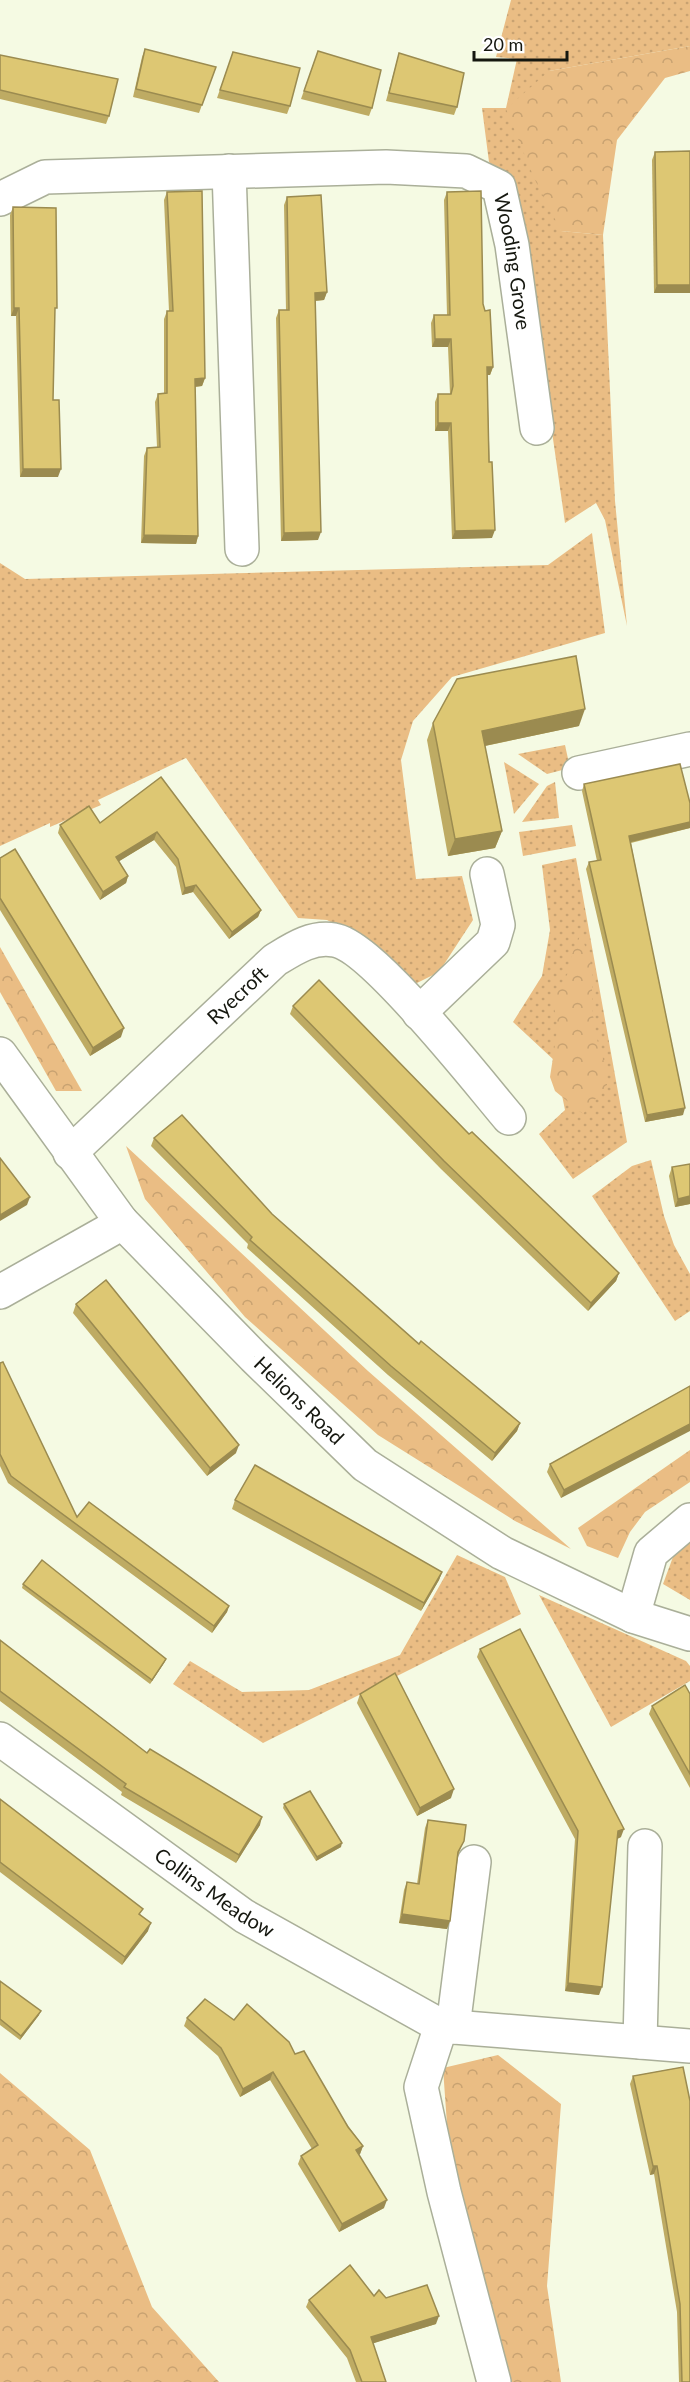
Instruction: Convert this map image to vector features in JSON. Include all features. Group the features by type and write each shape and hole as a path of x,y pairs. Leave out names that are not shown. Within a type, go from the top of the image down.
{"street":[{"name":"Wooding Grove","path":"0,199 45,177 386,167 466,171 499,187 512,244 537,428"},
{"path":"229,171 242,549"},
{"path":"579,773 690,749"},
{"path":"420,1013 493,942 498,925 487,874"},
{"name":"Ryecroft","path":"70,1153 275,960 305,942 335,940 371,961 420,1013 509,1118"},
{"name":"Helions Road","path":"0,1054 121,1221 254,1357 365,1465 502,1553 633,1616 690,1634"},
{"path":"0,1292 110,1230 121,1221"},
{"path":"633,1616 651,1553 690,1520"},
{"name":"Collins Meadow","path":"0,1739 244,1916 447,2027 690,2046"},
{"path":"640,2042 645,1846"},
{"path":"474,1862 447,2027 421,2087 444,2192 494,2382"}],"green space":[{"path":"511,0 690,0 690,46 549,71 561,231 603,235 615,501 627,626 605,520 596,503 565,523 517,186 489,162 482,108 506,108 517,59 496,57"},
{"path":"690,46 690,71 665,78 617,140 603,235 561,231 534,178 506,109 549,71"},
{"path":"592,533 605,633 452,677 413,721 401,760 416,879 462,876 473,920 439,972 409,987 362,939 327,920 298,918 186,758 98,800 101,805 50,827 50,823 0,846 0,563 25,579 548,565"},
{"path":"565,745 570,768 547,774 518,754"},
{"path":"504,762 539,784 514,814"},
{"path":"555,782 559,818 522,822 547,786"},
{"path":"572,825 576,846 523,856 519,832"},
{"path":"576,858 627,1142 573,1179 539,1134 565,1110 555,1061 513,1022 542,976 550,930 542,865"},
{"path":"581,934 592,967 592,1008 596,1036 607,1072 607,1085 583,1114 555,1091 550,1077 558,1025 552,999 568,973 572,954"},
{"path":"0,947 82,1091 56,1091 0,992"},
{"path":"126,1146 368,1371 571,1549 515,1521 378,1435 245,1317 145,1199"},
{"path":"651,1160 664,1216 674,1245 690,1274 690,1311 675,1321 592,1196 632,1166"},
{"path":"690,1450 690,1482 645,1512 630,1532 618,1558 587,1546 578,1528"},
{"path":"690,1541 690,1600 663,1584 673,1557"},
{"path":"457,1555 505,1577 521,1614 263,1743 173,1684 190,1661 242,1692 309,1690 400,1655"},
{"path":"539,1595 686,1661 690,1666 690,1681 611,1727"},
{"path":"498,2055 561,2104 547,2286 561,2382 504,2382 452,2195 443,2068"},
{"path":"0,2073 90,2150 152,2307 219,2382 0,2382"}],"building":[{"path":"145,49 216,67 202,105 136,89"},
{"path":"318,51 381,70 372,108 304,91"},
{"path":"233,52 300,68 290,106 220,90"},
{"path":"399,53 464,73 457,107 389,93"},
{"path":"0,55 118,79 109,116 0,90"},
{"path":"690,151 690,285 657,285 655,152"},
{"path":"202,191 205,378 195,379 198,536 144,535 147,448 160,447 158,394 167,393 167,311 173,311 167,192"},
{"path":"481,191 483,304 485,311 490,310 493,367 487,367 489,462 492,462 495,530 455,531 451,423 438,423 438,394 451,394 453,386 451,339 435,339 434,315 450,315 447,192"},
{"path":"321,195 327,292 315,293 321,532 284,533 279,310 289,310 287,197"},
{"path":"13,207 56,208 57,308 55,308 53,400 59,400 61,469 23,469 19,308 14,308"},
{"path":"576,656 585,709 482,731 502,831 455,839 433,723 457,679"},
{"path":"680,764 690,803 690,822 629,836 685,1108 647,1115 589,862 601,860 584,784"},
{"path":"161,777 261,910 232,932 196,885 185,888 178,859 157,832 116,857 128,876 103,892 60,825 89,806 100,823"},
{"path":"15,849 124,1028 93,1048 0,898 0,858"},
{"path":"319,980 469,1134 472,1132 619,1273 591,1303 444,1161 293,1006"},
{"path":"182,1115 272,1214 419,1344 421,1341 520,1423 495,1453 391,1366 250,1240 252,1237 154,1138"},
{"path":"0,1158 30,1197 0,1215"},
{"path":"690,1164 690,1196 678,1199 672,1167"},
{"path":"106,1280 239,1445 210,1468 76,1304"},
{"path":"3,1362 77,1517 89,1502 229,1606 214,1626 11,1476 0,1454 0,1363"},
{"path":"690,1386 690,1424 564,1490 550,1464"},
{"path":"255,1465 442,1572 424,1603 235,1500"},
{"path":"42,1560 166,1659 152,1680 23,1584"},
{"path":"520,1629 624,1829 618,1831 602,1987 568,1983 578,1831 480,1649"},
{"path":"0,1640 147,1753 150,1749 262,1817 239,1855 124,1787 126,1784 0,1691"},
{"path":"395,1673 454,1789 420,1808 360,1694"},
{"path":"685,1685 690,1694 690,1774 652,1706"},
{"path":"310,1791 342,1843 317,1857 284,1804"},
{"path":"0,1799 143,1909 139,1914 151,1923 125,1957 0,1862"},
{"path":"428,1820 466,1825 464,1841 458,1852 450,1921 402,1914 407,1882 419,1884"},
{"path":"0,1981 41,2011 21,2036 0,2019"},
{"path":"205,1999 234,2020 247,2004 289,2042 295,2054 304,2051 348,2127 363,2146 356,2150 387,2200 342,2224 301,2156 318,2145 273,2072 243,2089 221,2048 187,2018"},
{"path":"683,2067 690,2101 690,2382 682,2382 680,2304 657,2166 653,2166 633,2076"},
{"path":"350,2265 374,2296 379,2290 386,2298 427,2285 439,2316 371,2337 386,2382 362,2382 350,2350 309,2300"}]}
